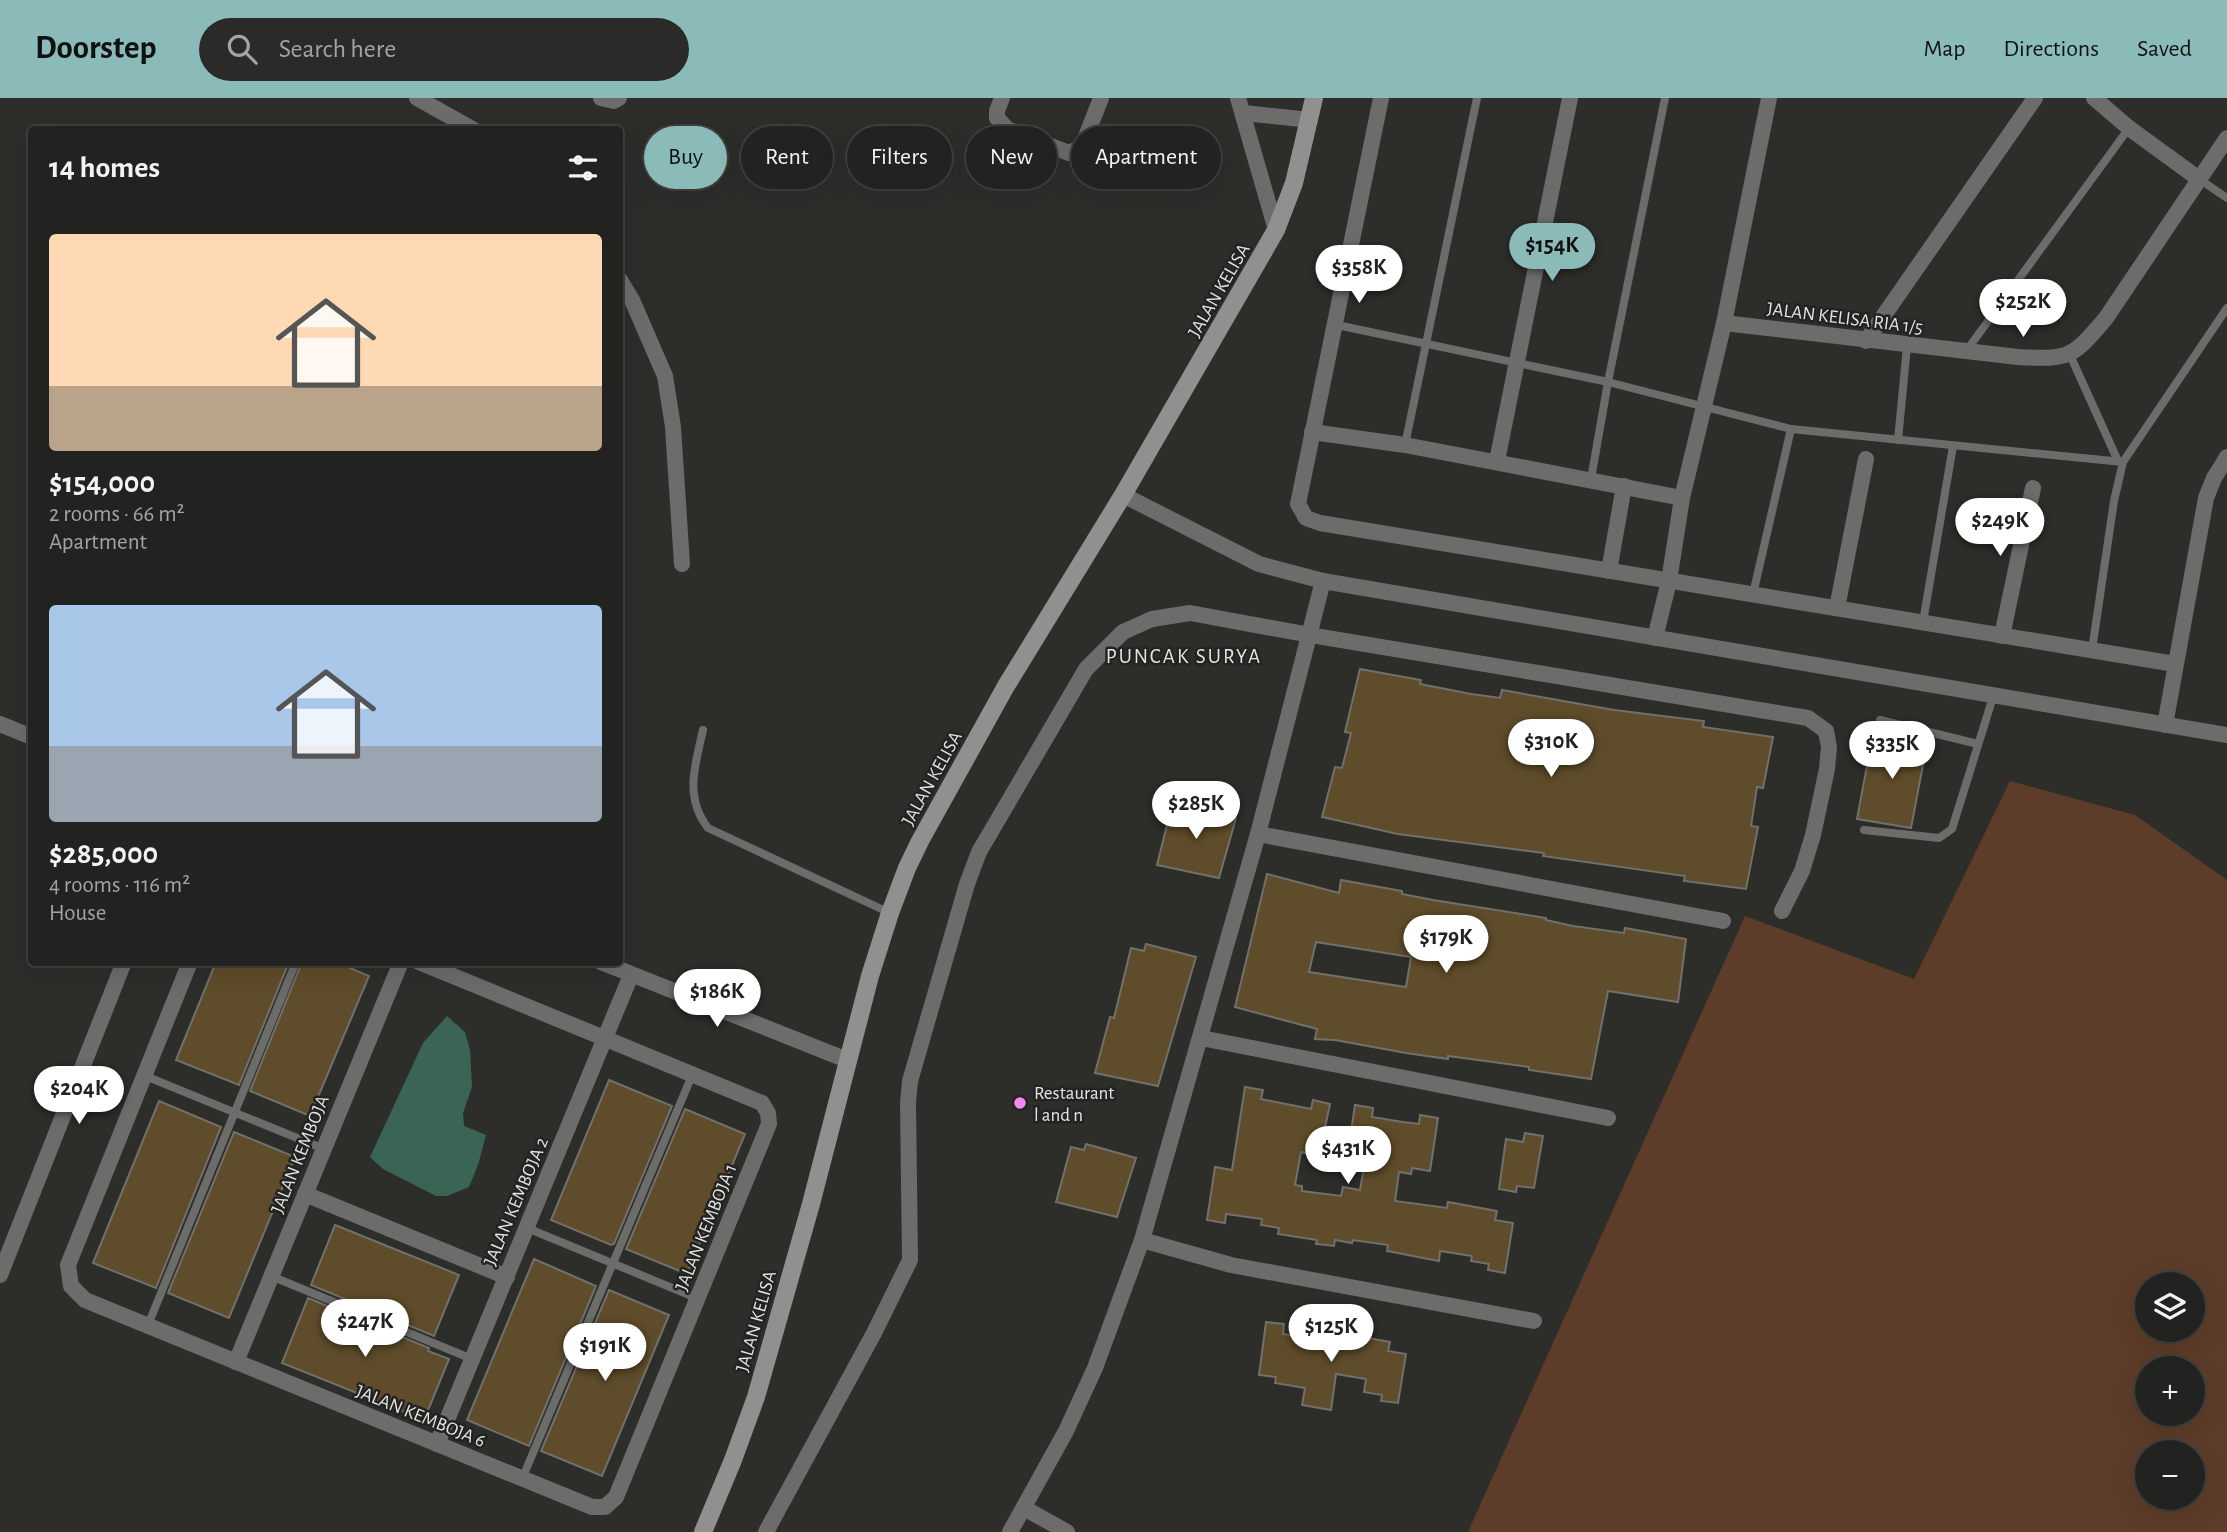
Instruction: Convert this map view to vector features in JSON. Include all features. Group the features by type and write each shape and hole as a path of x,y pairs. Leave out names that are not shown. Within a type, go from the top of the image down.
{"main road":[{"name":"JALAN KELISA","path":"703,1532 756,1397 811,1204 870,976 890,913 920,841 999,698 1123,495 1276,230 1294,183 1314,98"}],"street":[{"path":"417,98 467,126"},
{"path":"601,98 614,101 619,98"},
{"path":"1002,98 997,118 1007,130 1069,153 1082,147 1101,98"},
{"path":"1381,98 1298,504 1306,518 1320,523 2175,664"},
{"path":"1497,461 1570,98"},
{"path":"1656,638 1669,581 1682,498 1724,323 1769,98"},
{"path":"1866,341 2035,98"},
{"path":"2094,98 2129,128 2199,179"},
{"path":"1276,230 1241,106 1310,120"},
{"path":"2070,355 2087,341 2106,318 2227,138"},
{"path":"623,285 665,376 673,427 682,564"},
{"name":"JALAN KELISA RIA 1/5","path":"1724,323 1966,352 2048,359 2070,355"},
{"path":"1312,432 1497,461 1682,498"},
{"path":"2165,725 2206,498 2227,457"},
{"path":"1837,608 1866,459"},
{"path":"1609,571 1624,486"},
{"path":"2002,636 2033,488"},
{"path":"1123,495 1259,564 1323,581 2227,735"},
{"path":"1010,1532 1066,1431 1095,1368 1142,1240 1258,834 1323,581"},
{"path":"766,1532 874,1333 910,1260 910,1080 967,884 979,852 1086,669 1100,652 1123,632 1152,619 1190,613 1808,718 1826,731 1829,747 1827,769 1813,835 1802,871 1782,911"},
{"path":"0,724 28,735"},
{"path":"1258,834 1723,921"},
{"path":"0,1275 122,966"},
{"path":"143,1075 188,966"},
{"name":"JALAN KEMBOJA","path":"236,1362 399,966"},
{"path":"429,966 692,1073"},
{"path":"610,966 848,1060"},
{"name":"JALAN KEMBOJA 2","path":"438,1444 631,975"},
{"path":"1201,1038 1608,1118"},
{"name":"JALAN KEMBOJA 1","path":"605,1507 616,1497 769,1124 768,1113 762,1103 692,1073"},
{"name":"JALAN KEMBOJA 6","path":"143,1075 68,1265 71,1286 85,1300 592,1507 605,1507"},
{"path":"305,1194 507,1277"},
{"path":"1142,1240 1231,1265 1534,1321"},
{"path":"1024,1508 1068,1532"}],"lane":[{"path":"1405,445 1477,98"},
{"path":"1591,479 1665,98"},
{"path":"1966,352 2129,128"},
{"path":"2199,179 2227,198"},
{"path":"2092,650 2121,461 2227,308"},
{"path":"1336,325 1608,382 1791,429 2121,461"},
{"path":"1898,440 1907,346"},
{"path":"2070,355 2121,461"},
{"path":"1753,594 1791,429"},
{"path":"1923,622 1953,446"},
{"path":"1864,830 1939,838 1952,829 1993,696"},
{"path":"1880,720 1978,744"},
{"path":"703,730 695,763 693,794 695,808 708,828 890,913"},
{"path":"148,1325 294,966"},
{"path":"522,1479 692,1073"},
{"path":"143,1075 324,1149"},
{"path":"527,1228 699,1299"},
{"path":"271,1276 473,1359"}],"shaded area":[{"path":"2010,781 2135,815 2227,880 2227,1532 1468,1532 1745,916 1914,979"},
{"path":"447,1016 465,1032 470,1050 472,1087 463,1113 464,1126 486,1135 469,1187 447,1196 436,1196 383,1169 370,1157 423,1043"}],"building":[{"path":"1360,669 1421,680 1420,684 1471,694 1500,698 1502,690 1614,710 1704,721 1703,727 1773,737 1763,788 1757,787 1751,826 1758,827 1746,889 1684,881 1685,876 1543,856 1544,853 1398,834 1322,817 1335,767 1342,768 1351,733 1345,732"},
{"path":"1873,734 1927,744 1911,828 1857,819"},
{"path":"1186,805 1236,818 1219,878 1157,865 1171,809 1184,812"},
{"path":"1267,874 1339,893 1341,880 1402,891 1402,894 1433,900 1546,918 1573,926 1624,933 1625,928 1686,939 1678,1002 1608,991 1591,1079 1529,1070 1529,1067 1448,1056 1448,1059 1315,1039 1317,1029 1235,1007","holes":["1316,942 1411,957 1406,987 1309,972"]},
{"path":"1146,944 1196,957 1158,1086 1095,1073 1110,1017 1114,1018 1131,948 1144,951"},
{"path":"214,966 287,966 239,1085 176,1060"},
{"path":"300,966 345,966 369,976 310,1116 250,1091"},
{"path":"609,1080 672,1106 614,1244 611,1245 551,1220"},
{"path":"1245,1087 1263,1090 1261,1099 1311,1109 1313,1100 1330,1104 1319,1156 1301,1152 1295,1185 1302,1186 1302,1191 1341,1196 1343,1187 1360,1190 1365,1161 1347,1158 1355,1105 1373,1108 1372,1117 1403,1122 1419,1124 1420,1115 1438,1118 1430,1171 1412,1168 1411,1174 1399,1172 1395,1201 1447,1208 1448,1202 1497,1211 1495,1220 1513,1223 1505,1273 1488,1270 1489,1264 1471,1261 1472,1256 1440,1251 1439,1261 1387,1251 1388,1245 1353,1240 1352,1243 1335,1240 1334,1246 1316,1244 1317,1240 1278,1234 1279,1228 1261,1225 1262,1219 1226,1214 1225,1223 1207,1220 1215,1167 1232,1170"},
{"path":"159,1101 221,1127 156,1288 93,1263"},
{"path":"685,1109 745,1134 687,1274 626,1249"},
{"path":"234,1132 295,1157 229,1318 168,1293"},
{"path":"1525,1133 1543,1136 1534,1188 1517,1186 1516,1192 1499,1189 1506,1139 1523,1142"},
{"path":"1086,1144 1136,1158 1117,1217 1056,1202 1071,1147 1084,1150"},
{"path":"335,1225 459,1275 434,1336 311,1285"},
{"path":"534,1259 596,1286 529,1446 467,1420"},
{"path":"609,1290 669,1315 602,1476 541,1451"},
{"path":"308,1298 429,1348 428,1351 449,1359 424,1420 282,1363"},
{"path":"1266,1322 1284,1324 1283,1334 1330,1341 1331,1331 1390,1342 1388,1351 1406,1354 1398,1403 1381,1401 1382,1395 1364,1392 1366,1379 1336,1374 1331,1410 1302,1405 1305,1388 1275,1383 1276,1377 1259,1375"}],"place":[{"name":"Restaurant l and n","path":"1020,1103"}],"district":[{"name":"PUNCAK SURYA","path":"1184,656"}]}
